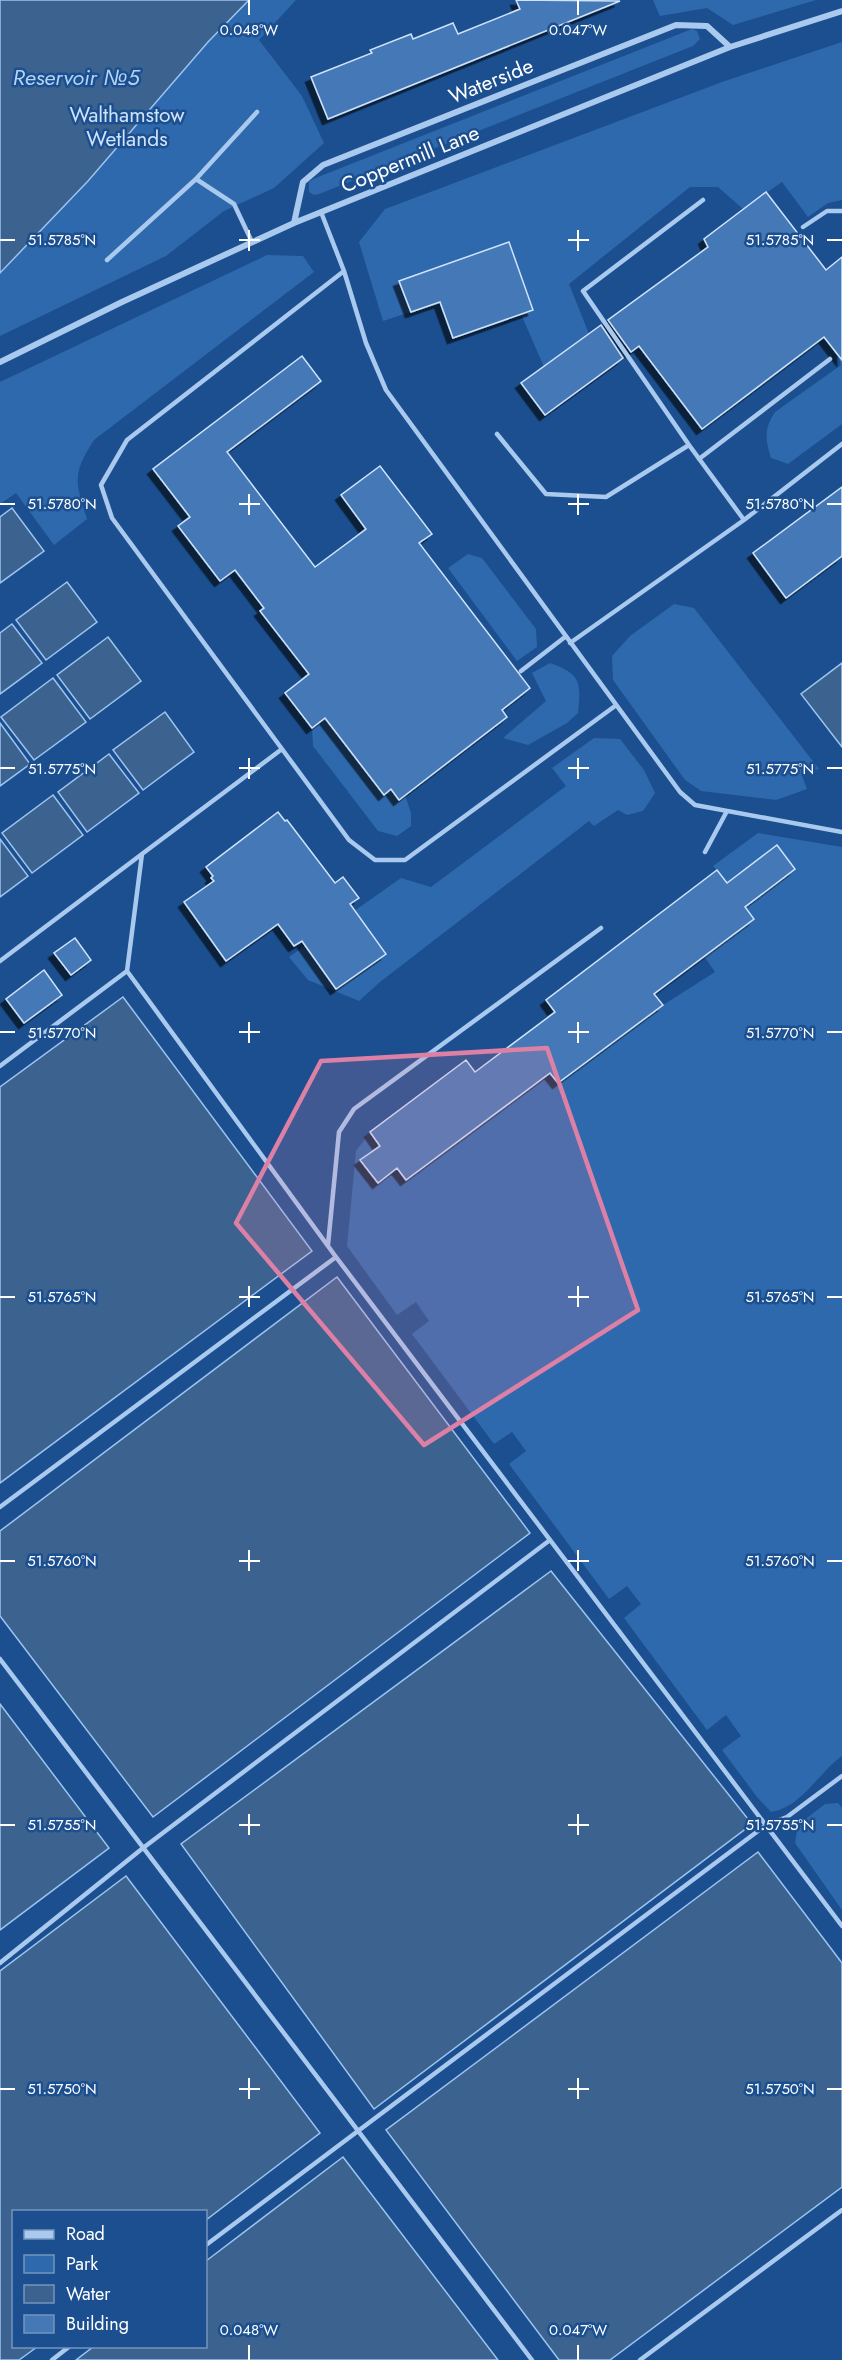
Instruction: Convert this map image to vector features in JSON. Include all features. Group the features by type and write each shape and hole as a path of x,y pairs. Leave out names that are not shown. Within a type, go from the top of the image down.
{"street":[{"name":"Coppermill Lane","path":"0,362 122,302 294,223 730,47 842,10"},
{"name":"Waterside","path":"294,223 303,182 323,165 676,25 707,26 730,47"}],"lane":[{"path":"107,260 196,179 257,112"},
{"path":"196,179 234,204 252,242"},
{"path":"702,201 583,291 689,445 744,520"},
{"path":"803,227 827,211 842,211"},
{"path":"321,212 344,271 366,343 386,390 680,792 695,805 842,832"},
{"path":"344,271 126,440 101,485 112,519 349,840 375,860 405,860 615,706"},
{"path":"699,459 830,360"},
{"path":"497,434 546,494 606,497 689,445"},
{"path":"570,643 744,520 842,444"},
{"path":"521,671 565,637"},
{"path":"0,961 282,749"},
{"path":"705,852 727,811"},
{"path":"142,854 127,971 336,1257 842,1926"},
{"path":"328,1245 339,1132 354,1109 601,928"},
{"path":"0,1066 127,971"},
{"path":"0,1507 336,1257"},
{"path":"0,1963 143,1848 550,1540"},
{"path":"0,1659 532,2360"},
{"path":"207,2244 766,1825 787,1817 842,1776"},
{"path":"640,2360 842,2210"},
{"path":"52,2360 67,2348"}],"highlighted area":[{"path":"547,1048 638,1310 424,1445 236,1223 321,1061"}],"green space":[{"name":"Walthamstow Wetlands","path":"0,0 296,0 259,40 302,96 324,143 274,188 224,211 166,256 0,336"},
{"path":"653,0 816,0 733,25 707,8 660,16"},
{"path":"692,29 697,31 700,39 693,46 319,194 314,195 309,192 309,182 313,179"},
{"path":"842,42 842,200 828,203 808,217 782,182 743,209 718,187 690,187 569,284 589,334 544,367 521,314 533,310 509,242 400,282 411,312 383,321 359,242 385,209 722,82"},
{"path":"267,255 303,256 314,272 94,440 82,461 78,478 78,487 87,519 54,545 16,493 0,504 0,382"},
{"path":"842,352 842,424 788,464 771,458 767,434 769,423 775,412 841,365 838,355"},
{"path":"468,554 482,558 536,629 537,647 517,661 448,568"},
{"path":"674,604 694,608 819,769 801,773 807,789 776,800 701,791 685,780 613,680 612,656 630,636"},
{"path":"550,663 568,671 577,680 579,686 578,713 567,723 528,745 503,738 546,701 532,673"},
{"path":"332,713 335,731 383,794 391,789 399,799 405,795 411,813 411,826 397,836 378,831 313,746 312,728"},
{"path":"594,738 620,739 644,770 655,793 643,811 627,815 618,810 594,826 589,821 380,982 359,1001 308,980 289,957 401,878 431,887 566,786 552,768"},
{"path":"758,833 842,847 842,1756 801,1797 782,1809 771,1812 722,1750 741,1736 726,1715 707,1730 624,1618 641,1604 627,1586 609,1599 509,1464 526,1451 512,1432 494,1444 412,1334 429,1321 416,1302 397,1315 347,1246 356,1151 370,1132 380,1146 360,1161 378,1183 397,1168 406,1180 550,1073 558,1083 663,1005 715,972 704,956 745,907 795,869 777,845 727,883 713,866"},
{"path":"838,1803 842,1808 842,1910 795,1843 798,1825 825,1804"}],"water":[{"name":"Reservoir №5","path":"0,0 249,0 208,42 88,181 0,273"},
{"path":"12,508 44,551 0,583 0,517"},
{"path":"67,582 97,622 46,660 16,620"},
{"path":"12,624 42,663 0,694 0,633"},
{"path":"108,637 141,681 90,719 57,675"},
{"path":"842,663 842,747 801,694"},
{"path":"53,678 86,722 34,760 1,717"},
{"path":"165,712 194,752 143,790 113,750"},
{"path":"0,723 30,764 0,786"},
{"path":"109,754 139,793 87,832 58,792"},
{"path":"53,795 83,835 32,873 2,833"},
{"path":"0,839 28,876 0,897"},
{"path":"123,997 312,1251 0,1483 0,1087"},
{"path":"337,1277 530,1533 153,1817 0,1616 0,1531"},
{"path":"551,1571 752,1824 374,2109 181,1844"},
{"path":"0,1704 109,1848 0,1930"},
{"path":"758,1852 842,1963 842,2187 610,2360 559,2360 386,2130"},
{"path":"126,1876 320,2133 207,2219 207,2210 12,2210 12,2348 36,2348 19,2360 0,2360 0,1971"},
{"path":"343,2157 498,2360 76,2360 92,2348 207,2348 207,2260"}],"building":[{"path":"516,0 620,1 328,119 311,77 372,53 370,50 411,34 413,39 453,23 458,34 520,9"},
{"path":"766,192 826,270 842,257 842,360 824,337 702,429 639,346 631,352 608,320 708,247 704,239"},
{"path":"509,242 533,310 453,338 440,302 411,312 399,281"},
{"path":"601,325 623,358 545,415 521,383"},
{"path":"302,356 321,381 227,452 315,567 366,529 341,495 380,466 432,534 419,543 530,688 502,710 507,717 399,800 391,789 384,795 325,718 312,728 285,693 309,674 260,611 264,608 235,570 220,581 178,526 190,517 153,469"},
{"path":"842,487 842,556 786,598 753,553"},
{"path":"278,812 285,821 287,820 335,883 343,877 359,898 350,904 386,954 336,989 302,941 294,946 278,924 226,961 184,902 214,881 206,867"},
{"path":"777,845 795,869 745,907 754,919 654,994 663,1005 558,1083 550,1073 406,1180 397,1168 378,1183 360,1160 380,1146 370,1132 466,1060 475,1072 555,1012 546,1000 717,870 727,883"},
{"path":"75,938 91,960 71,975 54,953"},
{"path":"44,970 62,995 24,1023 6,999"}]}
